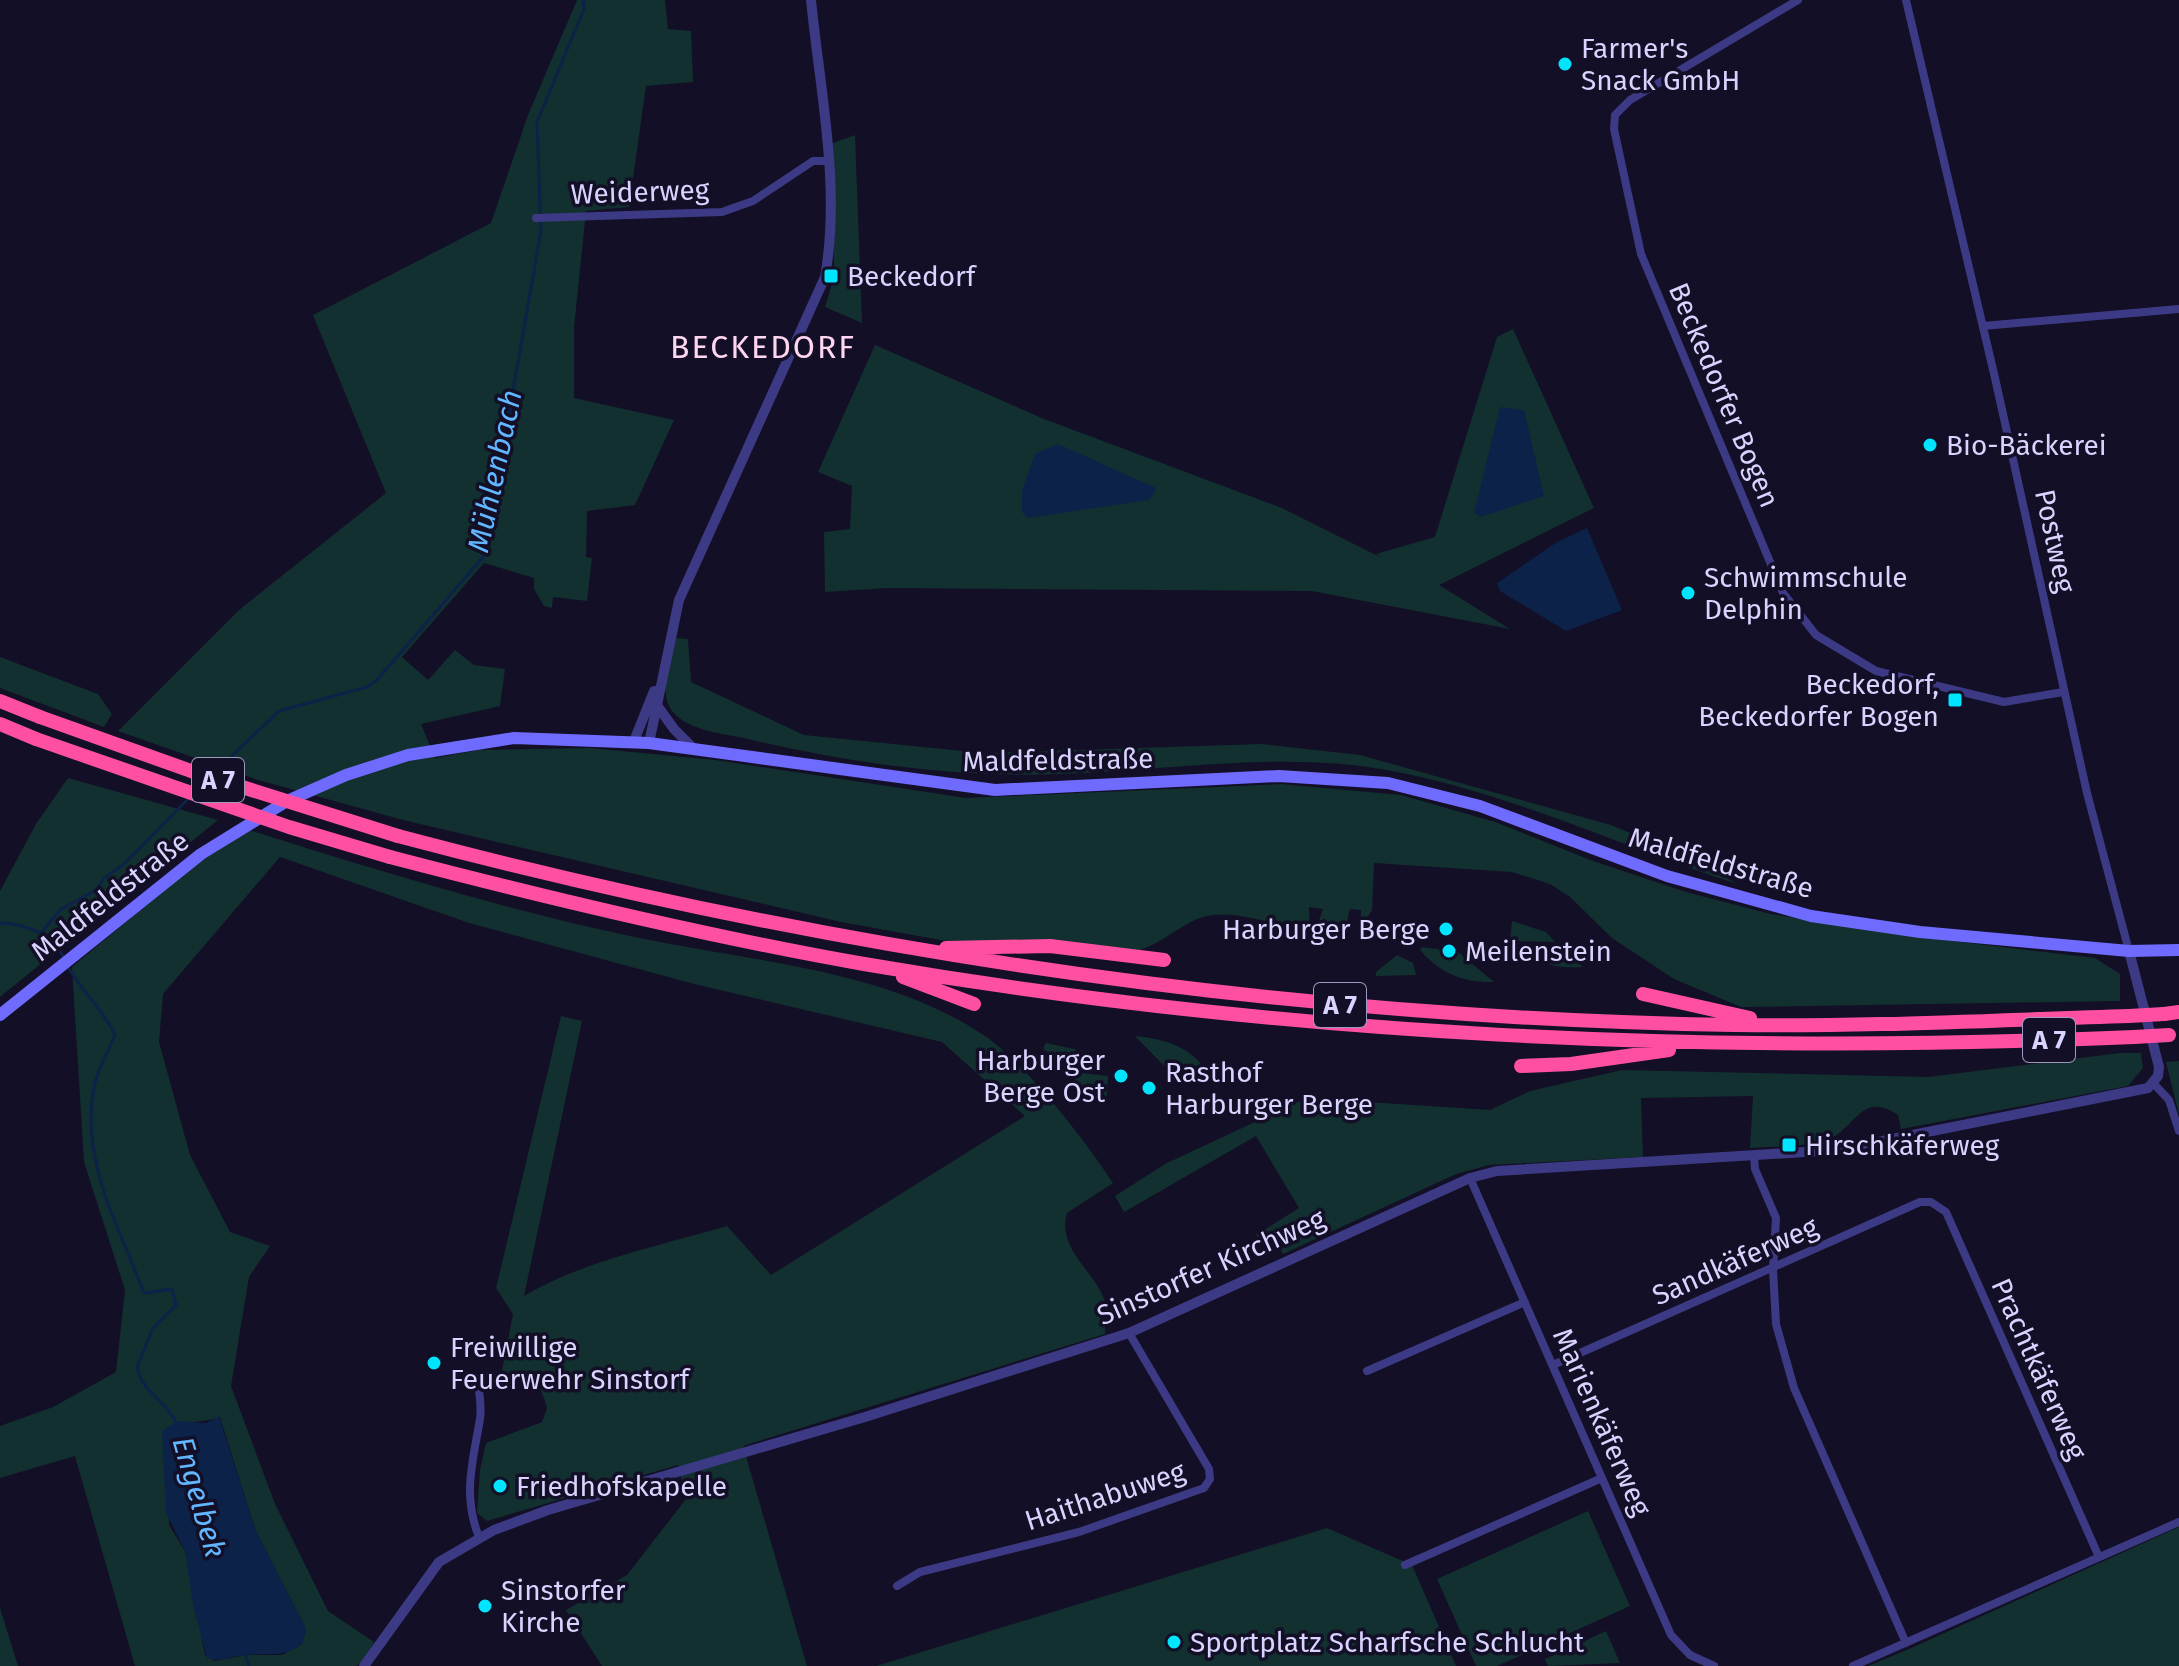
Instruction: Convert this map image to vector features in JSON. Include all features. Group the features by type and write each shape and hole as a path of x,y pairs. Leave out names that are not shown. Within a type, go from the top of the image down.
{"highway":[{"name":"A 7","path":"0,701 206,776 398,836 610,890 898,948 1159,986 1303,1001 1558,1019 1786,1025 2172,1013"},
{"name":"A 7","path":"0,724 289,827 390,857 620,915 864,964 1140,1005 1452,1034 1713,1045 1965,1044 2174,1034"},
{"path":"898,948 1050,946 1164,960"},
{"path":"864,964 974,1004"},
{"path":"1643,994 1786,1025"},
{"path":"1521,1066 1571,1064 1713,1045"}],"main road":[{"name":"Maldfeldstraße","path":"0,1015 234,831 287,801 346,775 408,755 480,741 557,737 693,748 995,790 1279,776 1388,783 1480,806 1667,876 1811,916 1920,932 2129,951 2179,950"}],"street":[{"path":"649,743 660,678 679,600 690,570 825,277 831,226 828,161 824,96 811,0"},
{"name":"Beckedorfer Bogen","path":"1798,0 1630,100 1615,115 1614,129 1641,254 1783,593 1816,635 1876,671 1916,682 2004,702 2063,692"},
{"name":"Postweg","path":"1906,0 1983,326 2063,692 2159,1067 2151,1086"},
{"name":"Weiderweg","path":"536,218 666,212 711,214 753,201 813,161 828,161"},
{"path":"1983,326 2179,309"},
{"path":"634,741 660,678"},
{"path":"656,704 693,748"},
{"path":"2151,1086 2169,1100 2179,1131"},
{"name":"Sinstorfer Kirchweg","path":"366,1665 430,1573 444,1558 479,1537 548,1510 853,1421 1129,1333 1470,1178 1497,1171 1837,1150 2151,1086"},
{"path":"1754,1156 1755,1169 1776,1218 1773,1269 1776,1324 1794,1388 1906,1643"},
{"name":"Marienkäferweg","path":"1470,1178 1671,1635 1690,1655 1714,1666"},
{"name":"Sandkäferweg","path":"1553,1365 1920,1202 1935,1204"},
{"name":"Prachtkäferweg","path":"1935,1204 1946,1212 2099,1557"},
{"path":"1367,1371 1525,1302"},
{"name":"Haithabuweg","path":"897,1586 920,1572 1090,1529 1194,1494 1206,1486 1209,1469 1129,1333"},
{"path":"478,1381 481,1416 468,1484 470,1510 479,1537"},
{"path":"1405,1565 1602,1478"},
{"path":"1853,1666 2179,1522"}],"green space":[{"path":"577,0 665,0 668,29 691,31 693,82 646,86 629,207 586,211 574,328 574,398 674,420 635,505 587,511 586,557 592,558 587,601 553,597 552,608 544,606 534,589 534,578 484,563 402,657 428,680 455,650 474,665 505,669 500,706 421,724 435,758 479,750 590,748 715,760 966,798 1281,784 1401,795 1495,822 1593,861 1686,892 1771,914 1918,937 2095,958 2120,974 2120,1001 1741,1007 1674,979 1612,938 1570,897 1550,884 1512,872 1374,863 1372,910 1365,921 1361,921 1361,910 1350,909 1345,931 1316,929 1323,909 1309,907 1310,931 1253,918 1208,916 1140,950 946,941 841,922 403,820 258,780 118,731 239,610 386,493 313,315 491,223 528,115"},
{"path":"855,135 862,323 825,307 834,277 833,143"},
{"path":"1513,329 1594,508 1439,585 1510,629 1312,591 888,588 825,592 824,532 850,529 852,486 818,472 875,345 1044,419 1282,508 1382,558 1376,554 1435,537 1497,337"},
{"path":"676,638 688,639 691,682 804,735 983,753 1262,744 1360,755 1611,825 1694,859 1737,884 1509,802 1416,776 1368,767 1253,762 1060,774 982,774 863,762 719,733 689,724 669,705 666,676"},
{"path":"0,657 98,694 112,714 104,727 0,688"},
{"path":"68,778 218,820 0,997 0,891 36,824"},
{"path":"246,829 533,913 630,936 812,970 901,994 943,1012 982,1034 1017,1063 1071,1124 1113,1183 1067,1213 1065,1225 1071,1247 1105,1300 1105,1334 743,1446 807,1666 602,1666 566,1610 627,1575 686,1499 678,1465 487,1521 477,1513 480,1470 486,1443 542,1422 547,1408 536,1375 499,1386 513,1314 496,1288 561,1016 582,1021 524,1296 597,1263 727,1226 771,1275 1025,1116 942,1042 694,984 469,923 280,857 163,994 159,1042 190,1155 230,1232 270,1246 249,1277 231,1386 275,1504 328,1611 374,1642 363,1663 355,1666 135,1666 75,1456 0,1478 0,1426 53,1407 116,1372 125,1290 84,1162 72,967 215,848","holes":["220,1417 255,1529 306,1629 302,1644 282,1655 246,1655 215,1661 205,1655 185,1551 169,1525 168,1429"]},
{"path":"1512,921 1546,932 1555,942 1510,941"},
{"path":"1422,947 1458,952 1494,982 1472,981 1453,975 1428,958 1420,950"},
{"path":"1533,953 1566,954 1583,967 1550,964 1538,958"},
{"path":"1397,955 1413,963 1416,975 1376,976 1376,972"},
{"path":"1135,1036 1157,1039 1186,1050 1209,1074 1167,1069"},
{"path":"1046,1043 1074,1049 1092,1065 1067,1062 1067,1054 1063,1054 1063,1062 1043,1049"},
{"path":"2141,1053 2143,1068 2128,1086 1901,1129 1898,1115 1885,1108 1874,1107 1858,1115 1834,1137 1797,1145 1750,1148 1753,1096 1641,1098 1643,1157 1489,1165 1456,1174 1283,1254 1278,1246 1266,1250 1256,1235 1299,1208 1256,1136 1124,1212 1115,1196 1165,1164 1298,1102 1352,1101 1490,1110 1530,1091 1622,1070 1928,1077"},
{"path":"2179,1061 2179,1115 2166,1062"},
{"path":"1075,1072 1108,1076 1107,1096 1085,1088 1071,1076"},
{"path":"1588,1511 1630,1606 1497,1666 1476,1666 1437,1579"},
{"path":"2179,1527 2179,1666 1868,1666 1909,1649"},
{"path":"1327,1528 1412,1565 1456,1666 876,1666"},
{"path":"0,1608 18,1666 0,1666"},
{"path":"1606,1631 1620,1663 1548,1666 1545,1659"}],"water":[{"path":"1500,407 1524,410 1544,496 1481,517 1474,513"},
{"path":"1058,444 1156,488 1156,492 1148,500 1028,518 1022,512 1022,491 1035,454"},
{"path":"1587,528 1622,610 1566,631 1500,591 1497,583 1557,542"},
{"path":"219,1416 255,1529 306,1629 302,1644 288,1652 221,1660 207,1658 193,1605 185,1551 166,1513 162,1431 177,1421 206,1423"}],"waterway":[{"name":"Mühlenbach","path":"215,772 279,711 367,687 377,680 484,556 541,231 537,122 584,9 583,0"},
{"name":"Mühlenbach","path":"41,933 60,910 96,890 104,878 124,864 190,797"},
{"name":"Engelbek","path":"0,923 38,932 60,951 65,960"},
{"name":"Engelbek","path":"68,967 115,1035 94,1087 92,1141 104,1193 144,1293 172,1289 176,1305 153,1328 137,1367 144,1384 177,1424"},
{"name":"Engelbek","path":"245,1654 249,1666"}],"place":[{"name":"Farmer's Snack GmbH","path":"1565,64"},
{"name":"Beckedorf","path":"831,276"},
{"name":"Bio-Bäckerei","path":"1930,445"},
{"name":"Schwimmschule Delphin","path":"1688,593"},
{"name":"Beckedorf, Beckedorfer Bogen","path":"1955,700"},
{"name":"Harburger Berge","path":"1446,929"},
{"name":"Meilenstein","path":"1449,951"},
{"name":"Harburger Berge Ost","path":"1121,1076"},
{"name":"Rasthof Harburger Berge","path":"1149,1088"},
{"name":"Hirschkäferweg","path":"1789,1145"},
{"name":"Freiwillige Feuerwehr Sinstorf","path":"434,1363"},
{"name":"Friedhofskapelle","path":"500,1486"},
{"name":"Sinstorfer Kirche","path":"485,1606"},
{"name":"Sportplatz Scharfsche Schlucht","path":"1174,1642"}],"district":[{"name":"BECKEDORF","path":"763,347"}]}
